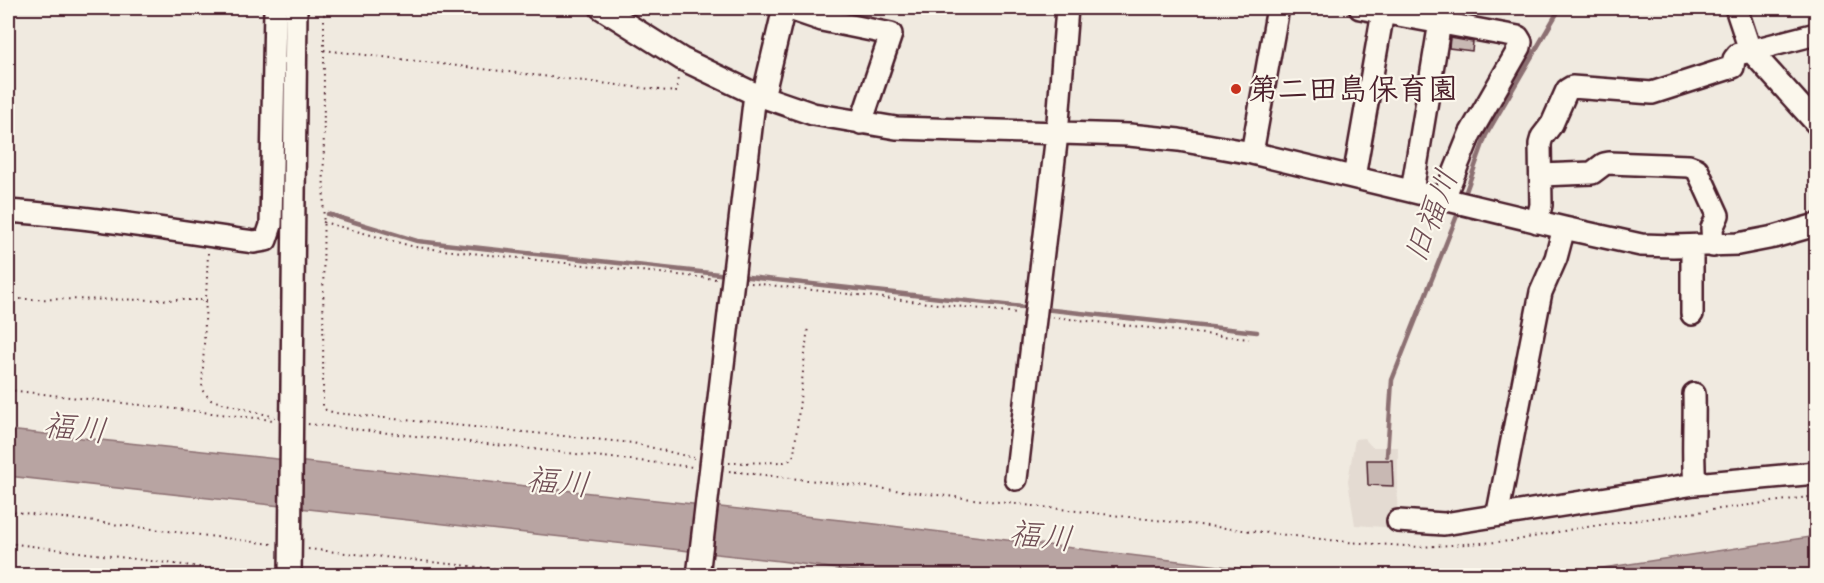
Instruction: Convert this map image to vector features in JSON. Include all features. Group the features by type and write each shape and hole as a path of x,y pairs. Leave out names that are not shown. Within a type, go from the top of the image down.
{"street":[{"path":"8,211 126,222 254,242 266,240 271,225 275,8"},
{"path":"290,576 296,8"},
{"path":"601,8 682,59 759,95 813,114 861,123 896,128 1129,135 1179,140 1252,153 1537,222 1641,244 1703,246 1774,237 1816,225"},
{"path":"698,576 732,281 759,95 786,8 822,20 891,34 861,123"},
{"path":"1016,479 1057,134 1067,8"},
{"path":"1252,153 1278,8"},
{"path":"1360,8 1518,37 1521,42 1521,47 1496,86 1470,134 1444,198"},
{"path":"1736,8 1750,50 1816,123"},
{"path":"1354,177 1383,12"},
{"path":"1412,191 1440,22"},
{"path":"1537,222 1541,205 1540,144 1567,90 1572,87 1652,93 1733,66 1738,54 1816,34"},
{"path":"1540,175 1592,173 1609,163 1689,166 1697,169 1718,214 1703,246 1692,314"},
{"path":"1500,515 1499,507 1541,292 1556,258 1564,228"},
{"path":"1694,394 1695,430 1692,461 1695,484"},
{"path":"1398,521 1444,524 1695,484 1816,474"}],"path":[{"path":"324,8 323,407 335,413 633,443 693,457 711,470"},
{"path":"324,50 676,92 682,59"},
{"path":"323,222 415,247 1249,339"},
{"path":"209,236 202,390 211,400 293,423"},
{"path":"8,299 207,300"},
{"path":"711,470 729,463 784,462 790,460 794,455 808,326"},
{"path":"8,390 1347,542 1419,547 1512,541 1579,528 1816,496"},
{"path":"8,543 257,576"},
{"path":"321,576 324,573 343,576"}],"shaded area":[{"path":"8,430 859,522 1294,575 881,575 780,561 8,476"},
{"path":"1364,438 1372,447 1398,447 1397,528 1355,525 1348,481 1355,439"},
{"path":"1816,536 1816,575 1556,575 1810,537"}],"building":[{"path":"1450,38 1473,42 1472,51 1449,48"},
{"path":"1367,460 1392,460 1393,486 1368,485"}],"waterway":[{"name":"旧福川","path":"1464,197 1486,135 1560,8"},
{"name":"旧福川","path":"1387,456 1392,380 1460,208"},
{"path":"328,214 417,241 728,275"},
{"path":"739,276 1032,308"},
{"path":"1043,309 1257,332"}],"place":[{"name":"第二田島保育園","path":"1236,89"}],"water label":[{"name":"福川","path":"75,428"},
{"name":"福川","path":"558,482"},
{"name":"福川","path":"1041,536"}]}
